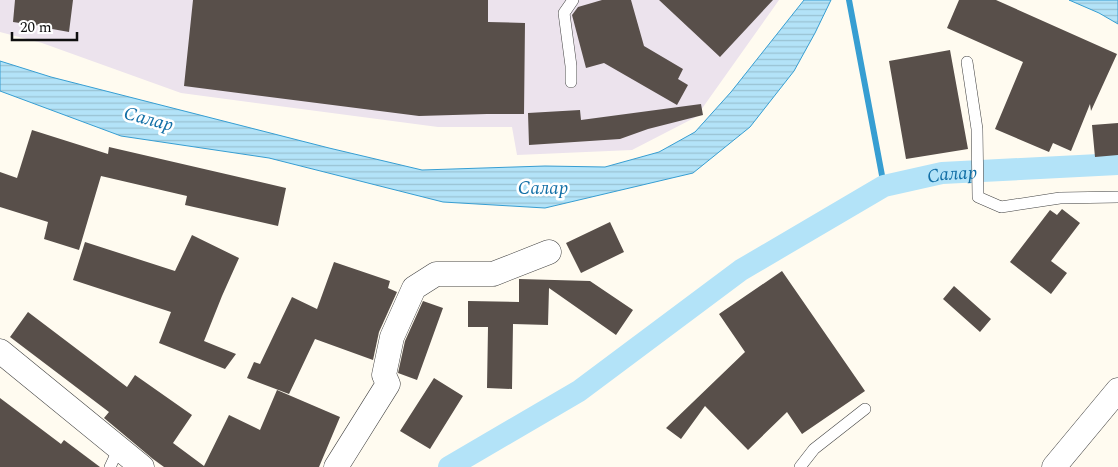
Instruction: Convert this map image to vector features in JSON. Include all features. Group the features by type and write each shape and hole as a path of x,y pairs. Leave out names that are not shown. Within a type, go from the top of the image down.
{"street":[{"path":"336,467 388,384 384,374 392,337 414,288 436,274 493,274 549,252"},
{"path":"0,351 114,458 142,467"},
{"path":"1054,467 1118,390"}],"lane":[{"path":"571,82 571,66 564,12 573,0"},
{"path":"967,62 977,129 978,197 1001,207 1060,198 1118,197"},
{"path":"800,467 814,449 865,409"}],"shaded area":[{"path":"0,0 779,0 696,117 632,150 517,155 512,127 438,127 181,93 42,43 0,32"}],"water":[{"name":"Салар","path":"804,0 831,0 794,71 750,127 693,173 545,208 443,202 269,158 121,136 0,91 0,61 51,77 422,170 545,166 605,167 659,152 695,132 731,92"},
{"path":"1069,0 1118,0 1118,24 1099,13"}],"building":[{"path":"15,0 73,0 69,32 13,22"},
{"path":"193,0 488,0 488,22 525,23 524,114 419,116 184,86"},
{"path":"602,0 631,0 644,46 683,69 678,79 688,85 677,105 604,63 586,68 572,15 578,7"},
{"path":"659,0 773,0 720,57"},
{"path":"959,0 996,0 1117,54 1091,111 1090,104 1071,151 1053,143 1049,152 995,129 1023,62 947,28"},
{"path":"950,50 968,149 906,159 889,61"},
{"path":"701,104 703,115 648,129 620,139 529,145 528,113 580,110 581,120"},
{"path":"1118,123 1118,155 1095,157 1092,125"},
{"path":"32,130 108,154 109,147 286,188 278,226 185,205 187,196 101,176 79,250 44,239 48,222 0,207 0,172 17,178"},
{"path":"1062,209 1080,223 1051,261 1067,273 1051,294 1010,262 1050,210 1057,215"},
{"path":"610,222 624,252 581,273 566,243"},
{"path":"192,235 239,258 204,341 236,354 225,369 159,343 171,312 73,280 85,242 175,271"},
{"path":"334,262 390,281 388,288 397,292 379,332 373,360 315,339 289,394 247,378 254,362 260,364 292,297 317,309"},
{"path":"782,271 865,391 802,434 787,412 748,450 705,406 681,439 666,428 745,352 719,314"},
{"path":"519,279 590,281 633,310 616,335 549,288 548,325 513,324 512,389 487,388 488,327 468,327 468,301 519,302"},
{"path":"954,286 991,319 980,332 943,299"},
{"path":"423,301 443,308 417,380 398,373 405,341"},
{"path":"28,312 127,387 135,375 192,415 173,443 204,466 229,415 260,430 277,390 340,417 319,467 164,467 104,418 109,412 10,337"},
{"path":"434,378 463,396 430,449 400,431"},
{"path":"0,398 61,444 64,440 100,467 0,467"}],"waterway":[{"path":"849,0 884,186"},
{"name":"Салар","path":"449,467 579,391 741,270 884,186 942,173 1118,164"}]}
